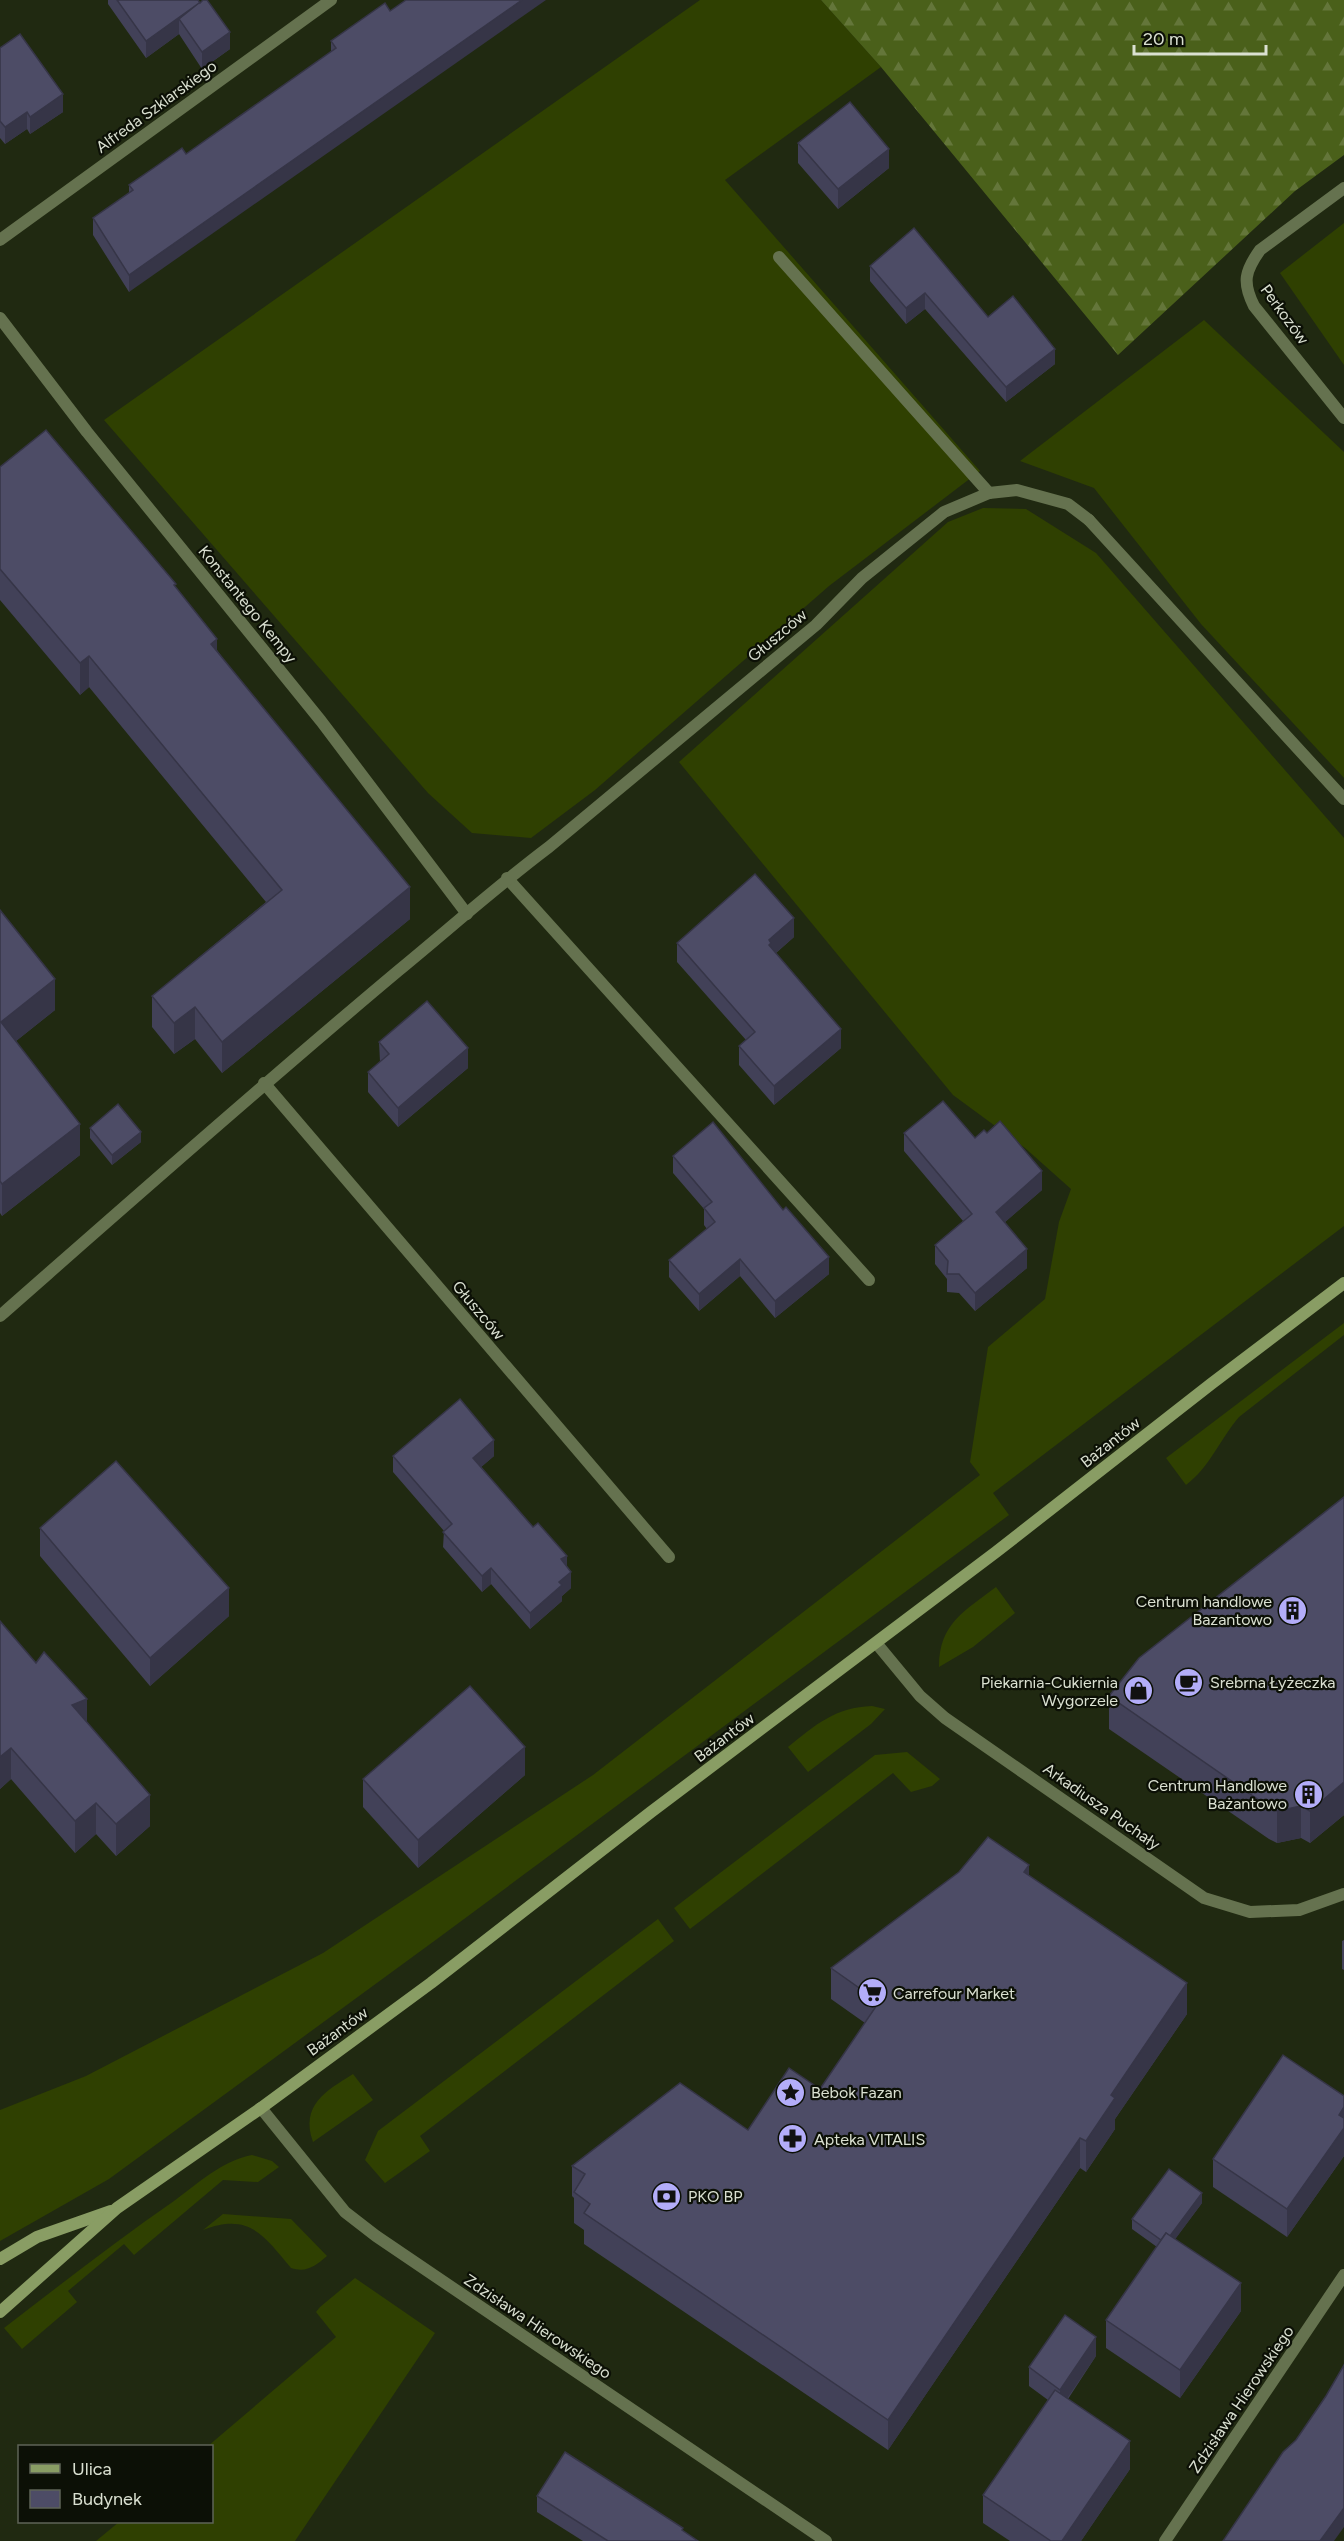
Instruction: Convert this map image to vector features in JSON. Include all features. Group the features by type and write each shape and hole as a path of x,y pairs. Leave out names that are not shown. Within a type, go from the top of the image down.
{"street":[{"name":"Alfreda Szklarskiego","path":"0,240 331,0"},
{"name":"Perkozów","path":"1344,188 1260,250 1251,263 1245,279 1247,292 1254,306 1344,418"},
{"path":"779,257 989,493"},
{"name":"Konstantego Kempy","path":"0,318 87,432 321,721 467,914"},
{"name":"Głuszców","path":"0,1316 264,1083 507,878 549,847 816,625 862,578 899,546 944,512 989,493 1017,490 1044,496 1068,504 1089,520 1344,799"},
{"path":"507,878 869,1280"},
{"name":"Głuszców","path":"264,1083 669,1557"},
{"name":"Bażantów","path":"0,2312 117,2208 261,2108 421,1990 642,1820 877,1644 1344,1283"},
{"name":"Arkadiusza Puchały","path":"877,1644 920,1696 945,1718 1204,1898 1250,1912 1299,1910 1344,1894"},
{"name":"Zdzisława Hierowskiego","path":"261,2108 345,2212 376,2236 826,2541"},
{"name":"Bażantów","path":"0,2259 37,2237 117,2208"},
{"name":"Zdzisława Hierowskiego","path":"1165,2541 1344,2275"}],"green space":[{"path":"700,0 821,0 881,67 725,180 980,471 829,586 595,790 531,838 472,833 428,793 104,420"},
{"path":"821,0 1344,0 1344,155 1295,191 1118,355 881,67"},
{"path":"1344,223 1344,365 1280,273"},
{"path":"1204,320 1344,452 1344,778 1201,624 1094,488 1020,461"},
{"path":"983,508 1026,509 1096,553 1344,838 1344,1226 993,1493 1009,1515 109,2179 0,2241 0,2110 86,2076 323,1953 593,1775 980,1475 970,1462 988,1347 1045,1299 1059,1222 1071,1189 1025,1148 953,1095 679,762 948,522"},
{"path":"1344,1323 1344,1335 1239,1417 1202,1470 1186,1485 1166,1458"},
{"path":"996,1587 1015,1613 973,1647 939,1667 944,1639 956,1619"},
{"path":"872,1706 885,1709 871,1724 808,1772 788,1747 817,1725 837,1714 859,1707"},
{"path":"907,1752 940,1779 932,1786 911,1792 893,1773 690,1929 674,1908 875,1755"},
{"path":"658,1919 674,1941 420,2136 430,2151 385,2183 365,2160 378,2131"},
{"path":"353,2074 373,2100 313,2142 310,2118 318,2100"},
{"path":"252,2155 272,2161 279,2167 258,2182 223,2180 134,2255 124,2244 68,2291 77,2302 22,2349 4,2328 109,2247 211,2173 230,2162"},
{"path":"223,2214 291,2219 327,2256 310,2268 302,2270 291,2268 264,2237 254,2230 233,2224 203,2230"},
{"path":"355,2278 435,2333 295,2541 96,2541 118,2523 213,2523 213,2445 209,2445 336,2337 316,2312"}],"building":[{"path":"117,0 198,0 200,3 207,0 230,32 202,52 179,19 199,3 146,41"},
{"path":"406,0 522,0 129,275 93,218 133,190 129,185 182,148 186,154 336,48 331,41 385,3 390,11"},
{"path":"20,34 63,94 30,117 27,112 5,127 0,121 0,48"},
{"path":"850,102 889,149 838,189 798,143"},
{"path":"914,228 988,317 1013,296 1055,349 1006,387 925,293 906,308 870,266"},
{"path":"46,430 176,584 174,585 217,639 211,644 410,887 222,1042 195,1007 174,1023 152,996 282,890 89,656 80,663 0,569 0,467"},
{"path":"755,874 794,918 769,940 771,943 769,945 841,1029 774,1086 739,1046 755,1032 677,943"},
{"path":"0,910 55,979 1,1022 80,1124 2,1184 0,1181"},
{"path":"427,1001 468,1048 398,1108 368,1072 389,1054 379,1042"},
{"path":"943,1101 975,1138 984,1130 987,1133 1000,1121 1042,1171 996,1212 1027,1249 975,1293 959,1274 947,1274 948,1261 935,1245 972,1214 904,1133"},
{"path":"118,1104 141,1132 112,1155 90,1128"},
{"path":"713,1122 783,1210 786,1207 829,1257 775,1301 740,1259 699,1294 669,1260 715,1222 704,1208 712,1202 673,1156"},
{"path":"460,1399 494,1440 473,1458 533,1527 538,1523 567,1556 561,1559 571,1572 559,1582 562,1585 530,1613 491,1568 482,1576 443,1532 452,1524 393,1456"},
{"path":"116,1461 229,1588 150,1658 40,1528"},
{"name":"Centrum handlowe Bazantowo","path":"1344,1497 1344,1782 1310,1811 1301,1806 1277,1811 1109,1696 1139,1658"},
{"path":"0,1621 36,1663 44,1652 87,1699 72,1705 150,1795 116,1824 96,1803 75,1821 11,1748 0,1757"},
{"path":"470,1686 525,1747 418,1840 363,1779"},
{"path":"988,1837 1029,1865 1024,1872 1187,1983 1111,2095 1115,2098 1086,2141 1080,2138 888,2420 584,2213 590,2204 574,2192 585,2174 572,2166 680,2083 748,2130 789,2068 820,2089 879,2002 831,1968 959,1872"},
{"path":"1283,2055 1344,2096 1344,2107 1339,2115 1344,2118 1344,2128 1287,2209 1213,2159"},
{"path":"1169,2169 1202,2193 1170,2236 1166,2233 1161,2240 1132,2219"},
{"path":"1166,2233 1241,2283 1180,2370 1106,2320"},
{"path":"1065,2315 1096,2337 1060,2390 1029,2367"},
{"path":"1344,2365 1344,2508 1320,2541 1223,2541 1283,2452 1296,2440"},
{"path":"1055,2390 1130,2441 1062,2541 1051,2541 983,2495"},
{"path":"565,2452 683,2528 682,2530 698,2541 608,2541 537,2496"}],"place":[{"name":"Centrum handlowe Bazantowo","path":"1293,1610"},
{"name":"Srebrna Łyżeczka","path":"1189,1682"},
{"name":"Piekarnia-Cukiernia Wygorzele","path":"1139,1691"},
{"name":"Centrum Handlowe Bażantowo","path":"1308,1794"},
{"name":"Carrefour Market","path":"872,1993"},
{"name":"Bebok Fazan","path":"790,2092"},
{"name":"Apteka VITALIS","path":"793,2139"},
{"name":"PKO BP","path":"667,2196"}]}
